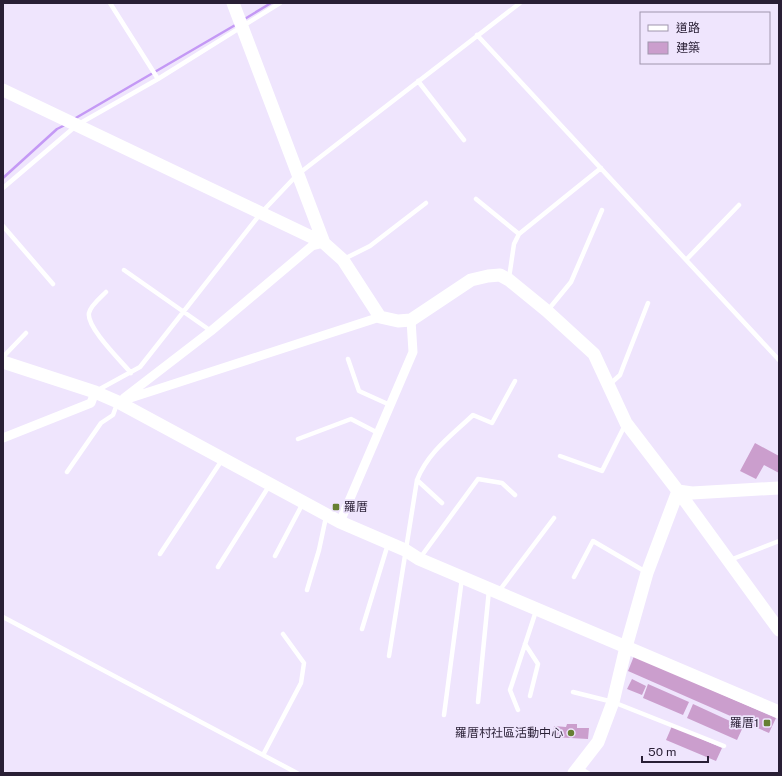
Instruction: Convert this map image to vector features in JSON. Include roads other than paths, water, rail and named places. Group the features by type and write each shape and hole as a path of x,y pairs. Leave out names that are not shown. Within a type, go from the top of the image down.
{"street":[{"path":"233,3 324,243"},
{"path":"3,90 324,243 343,260 380,317"},
{"path":"118,402 212,331 312,246 324,243"},
{"path":"118,402 380,317 398,322 411,320 471,280 500,275 509,280 547,311 594,354 626,423 678,491 779,630"},
{"path":"340,522 412,352 411,320"},
{"path":"3,362 95,392 118,402 340,522 406,550 419,559 779,712"},
{"path":"3,438 91,403 95,392"},
{"path":"678,491 692,493 779,488"},
{"path":"580,771 598,742 613,702 626,647 647,573 678,491"}],"lane":[{"path":"110,3 158,79"},
{"path":"3,188 77,126 158,79 242,25 280,3"},
{"path":"95,392 140,368 261,213 297,175 520,3"},
{"path":"477,35 779,360"},
{"path":"418,81 464,140"},
{"path":"509,280 514,244 520,234 601,168"},
{"path":"476,199 520,234"},
{"path":"343,260 370,246 426,203"},
{"path":"686,260 739,205"},
{"path":"547,311 570,282 602,210"},
{"path":"3,226 53,284"},
{"path":"124,270 212,331"},
{"path":"106,292 89,311 89,317 98,335 131,373"},
{"path":"609,385 620,375 648,303"},
{"path":"3,357 26,333"},
{"path":"348,359 359,391 390,405"},
{"path":"389,656 417,480 423,465 433,452 474,415 492,422 515,381"},
{"path":"67,472 101,423 113,415 118,402"},
{"path":"298,439 351,419 378,433"},
{"path":"560,456 602,471 626,423"},
{"path":"160,554 223,459"},
{"path":"419,559 478,479 502,483 515,495"},
{"path":"417,480 442,502"},
{"path":"218,567 270,485"},
{"path":"275,556 304,503"},
{"path":"307,590 319,550 327,515"},
{"path":"478,702 493,591 554,518"},
{"path":"574,577 593,541 647,573"},
{"path":"728,560 779,541"},
{"path":"362,629 388,543"},
{"path":"444,715 462,577"},
{"path":"518,710 510,690 536,609"},
{"path":"3,617 297,773"},
{"path":"263,755 301,683 304,663 283,634"},
{"path":"525,644 538,664 530,696"},
{"path":"573,692 613,702 724,746"}],"waterway":[{"path":"243,20 271,3"},
{"path":"74,119 237,24"},
{"path":"3,178 57,129 65,125"}],"place":[{"name":"羅厝","path":"336,507"},
{"name":"羅厝1","path":"767,723"},
{"name":"羅厝村社區活動中心","path":"571,733"}]}
